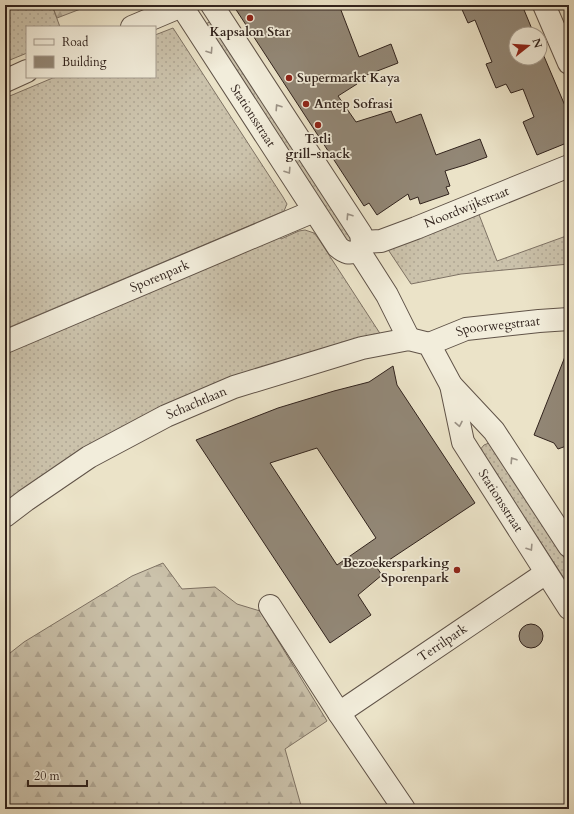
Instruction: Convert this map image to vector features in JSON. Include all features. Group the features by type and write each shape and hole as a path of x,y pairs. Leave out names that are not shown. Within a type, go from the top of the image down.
{"street":[{"name":"Stationsstraat","path":"182,5 338,246 344,252 350,253 360,246"},
{"path":"134,26 182,5"},
{"name":"Stationsstraat","path":"212,5 361,234 360,246 387,295 451,385 494,431 569,546"},
{"path":"544,5 569,63"},
{"path":"5,81 26,71"},
{"name":"Noordwijkstraat","path":"360,246 381,241 416,228 569,166"},
{"name":"Sporenpark","path":"5,342 314,211"},
{"name":"Spoorwegstraat","path":"419,341 466,329 569,319"},
{"name":"Schachtlaan","path":"5,516 90,457 166,416 234,387 362,348 419,341"},
{"name":"Stationsstraat","path":"451,385 463,442 569,608"},
{"name":"Terrilpark","path":"339,713 546,572"},
{"path":"270,606 339,713 404,809"}],"green space":[{"path":"5,5 52,5 60,26 26,26 26,53 5,62"},
{"path":"52,5 91,5 57,18"},
{"path":"211,21 219,25 218,34 345,229 355,237 348,245 204,25"},
{"path":"173,28 283,197 287,204 284,211 5,329 5,98 53,78 156,78 156,35"},
{"path":"478,212 497,261 569,235 569,264 461,274 411,284 387,248"},
{"path":"305,230 314,233 318,238 381,335 157,410 62,462 5,503 5,351 279,235 281,239"},
{"path":"489,443 569,565 569,586 490,464 479,451 484,445"},
{"path":"163,563 182,589 215,587 237,604 260,611 327,721 285,749 302,809 5,809 5,657 24,642 132,576"}],"building":[{"path":"233,5 339,5 359,57 391,44 398,63 354,80 357,84 338,96 356,122 391,111 396,123 421,114 436,155 480,139 487,157 445,171 450,186 446,187 449,194 420,204 418,197 410,200 408,194 377,215 369,203 364,206"},
{"path":"460,5 522,5 531,26 508,26 508,66 548,66 569,115 569,142 537,155 523,122 534,117 523,89 511,93 506,84 496,88 486,64 492,62 475,20 468,23"},
{"path":"568,349 569,445 558,449 554,443 534,435"},
{"path":"393,366 397,385 475,503 377,568 382,575 358,595 371,615 330,643 196,440 278,408 369,382","holes":["317,448 376,538 337,565 270,463"]},
{"path":"531,624 540,627 543,636 540,645 531,648 522,645 519,636 522,627"}],"place":[{"name":"Kapsalon Star","path":"250,18"},
{"name":"Supermarkt Kaya","path":"289,78"},
{"name":"Antep Sofrasi","path":"306,104"},
{"name":"Tatli grill-snack","path":"318,125"},
{"name":"Bezoekersparking Sporenpark","path":"457,570"}]}
